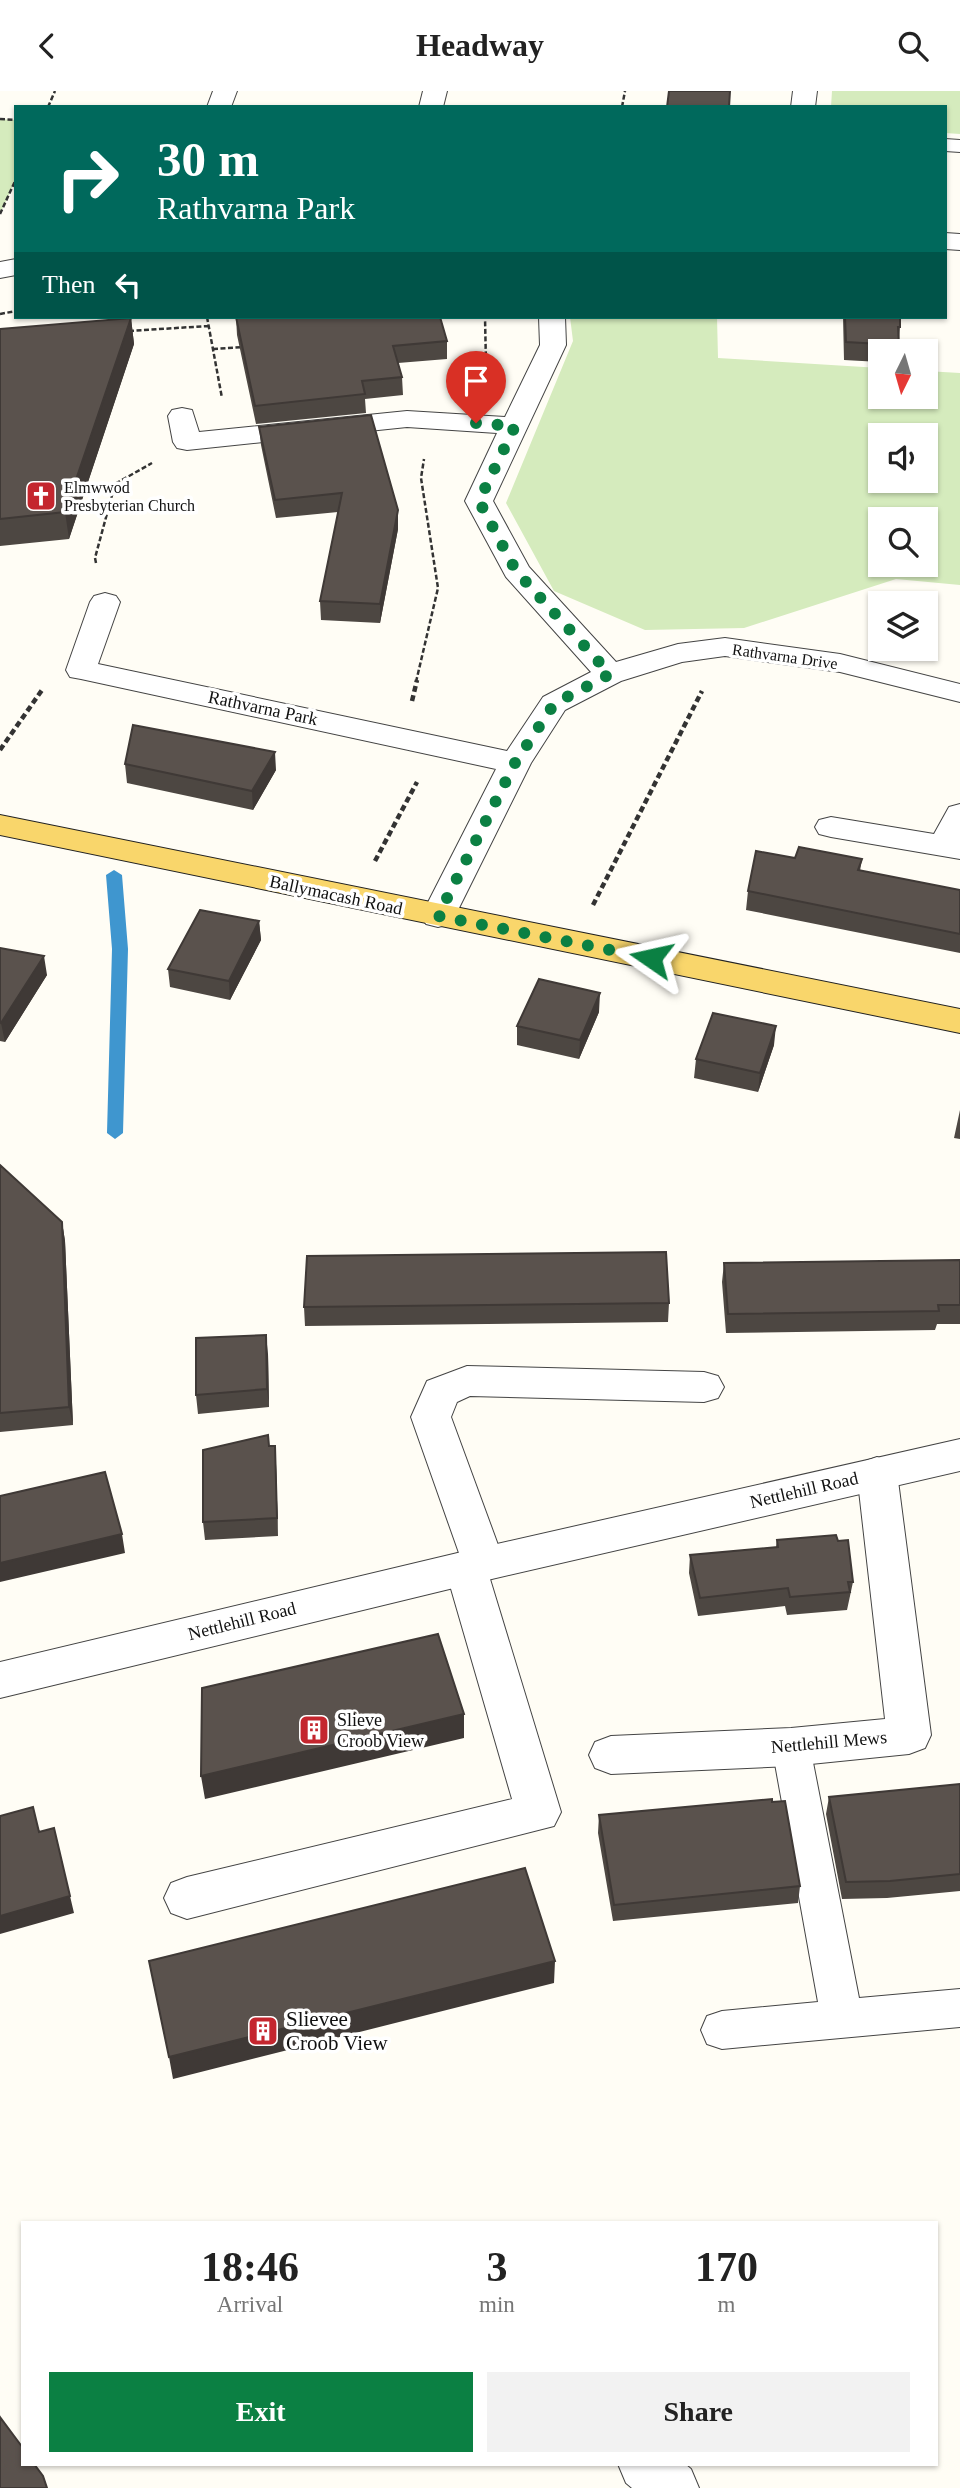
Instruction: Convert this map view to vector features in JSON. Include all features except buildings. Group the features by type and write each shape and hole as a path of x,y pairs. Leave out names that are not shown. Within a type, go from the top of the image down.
{"main road":[{"name":"Ballymacash Road","path":"0,825 960,1021"}],"street":[{"path":"438,916 515,763 554,704 610,674 516,571 479,501 553,345 552,319"},
{"path":"184,429 229,437 407,419 515,426"},
{"path":"81,670 105,602"},
{"name":"Rathvarna Drive","path":"610,674 678,653 724,647 840,663 960,694"},
{"name":"Rathvarna Park","path":"81,670 404,737 515,763"},
{"path":"831,827 952,847 960,814"},
{"path":"187,1898 538,1812 475,1566 431,1417 441,1392 467,1381 705,1387"},
{"name":"Nettlehill Road","path":"0,1680 475,1566 960,1455"},
{"name":"Nettlehill Mews","path":"611,1755 791,1747 909,1735 877,1473"},
{"path":"647,2466 672,2488"}],"lane":[{"path":"791,1747 842,2019"},
{"path":"722,2030 960,2008"}],"path":[{"path":"0,214 14,183"},
{"path":"207,319 229,437"},
{"path":"457,422 486,364 485,319"},
{"path":"125,332 208,326"},
{"path":"213,349 254,346"},
{"path":"404,737 438,588 421,478 429,420"},
{"path":"105,602 95,558 116,484 184,429"},
{"path":"574,943 724,647"},
{"path":"0,750 46,684 81,670"},
{"path":"355,898 437,745"}],"green space":[{"path":"832,91 960,91 960,134 947,133 947,105 831,105"},
{"path":"0,119 14,120 14,183 0,214"},
{"path":"570,319 717,319 718,358 868,367 868,409 938,409 938,372 960,373 960,585 896,579 744,628 645,630 554,591 506,503 573,341"}],"waterway":[{"path":"114,875 120,949 115,1133"}],"place":[{"name":"Elmwwod Presbyterian Church","path":"41,496"},
{"name":"Slieve Croob View","path":"314,1730"},
{"name":"Slievee Croob View","path":"263,2031"}],"route":[{"path":"476,423 515,426 479,501 516,571 610,674 554,704 515,763 438,916 651,958"}]}
